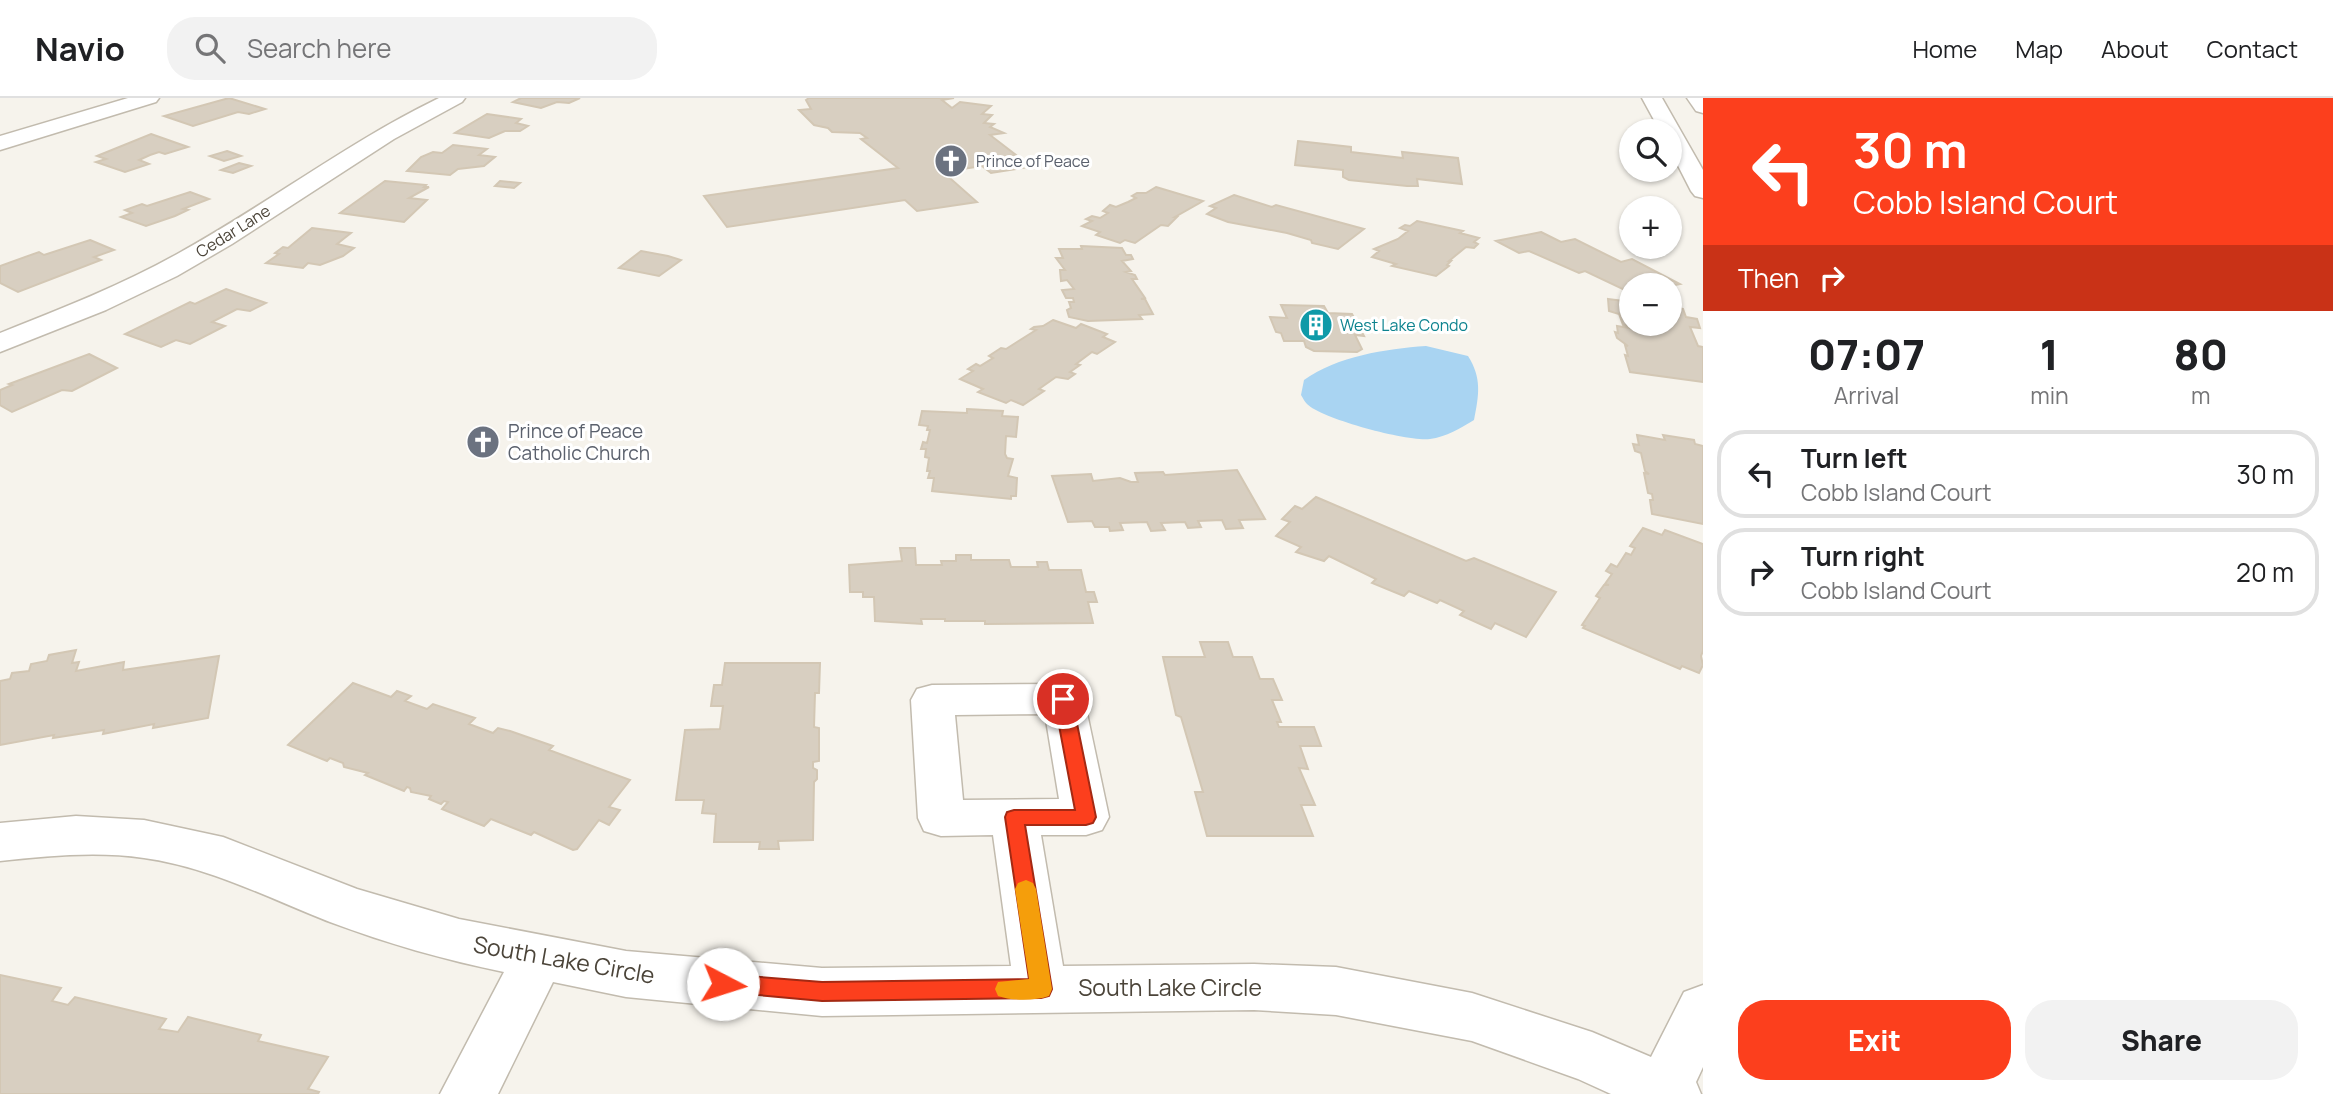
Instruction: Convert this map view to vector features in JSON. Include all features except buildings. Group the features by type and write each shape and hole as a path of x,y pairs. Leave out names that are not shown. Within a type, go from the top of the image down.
{"street":[{"path":"0,143 149,98"},
{"name":"Cedar Lane","path":"0,343 142,283 190,258 380,138 455,98"},
{"path":"1652,98 1703,191"},
{"path":"1697,98 1703,107"},
{"path":"1014,817 1041,989"},
{"name":"South Lake Circle","path":"0,842 76,835 157,842 223,856 361,911 459,941 626,974 822,992 1254,987 1336,991 1472,1017 1592,1058 1668,1091"},
{"path":"468,1094 539,958"},
{"path":"1668,1091 1703,1009"}],"water":[{"path":"1426,346 1468,356 1476,372 1478,395 1474,420 1448,434 1419,439 1366,428 1316,410 1307,404 1301,395 1304,380 1347,359 1394,349"}],"slow traffic":[{"path":"1006,989 1041,989 1026,889"}],"place":[{"name":"Prince of Peace","path":"951,161"},
{"name":"West Lake Condo","path":"1316,325"},
{"name":"Prince of Peace Catholic Church","path":"483,442"}],"route":[{"path":"723,984 822,992 1041,989 1014,817 1086,817 1063,699"}]}
